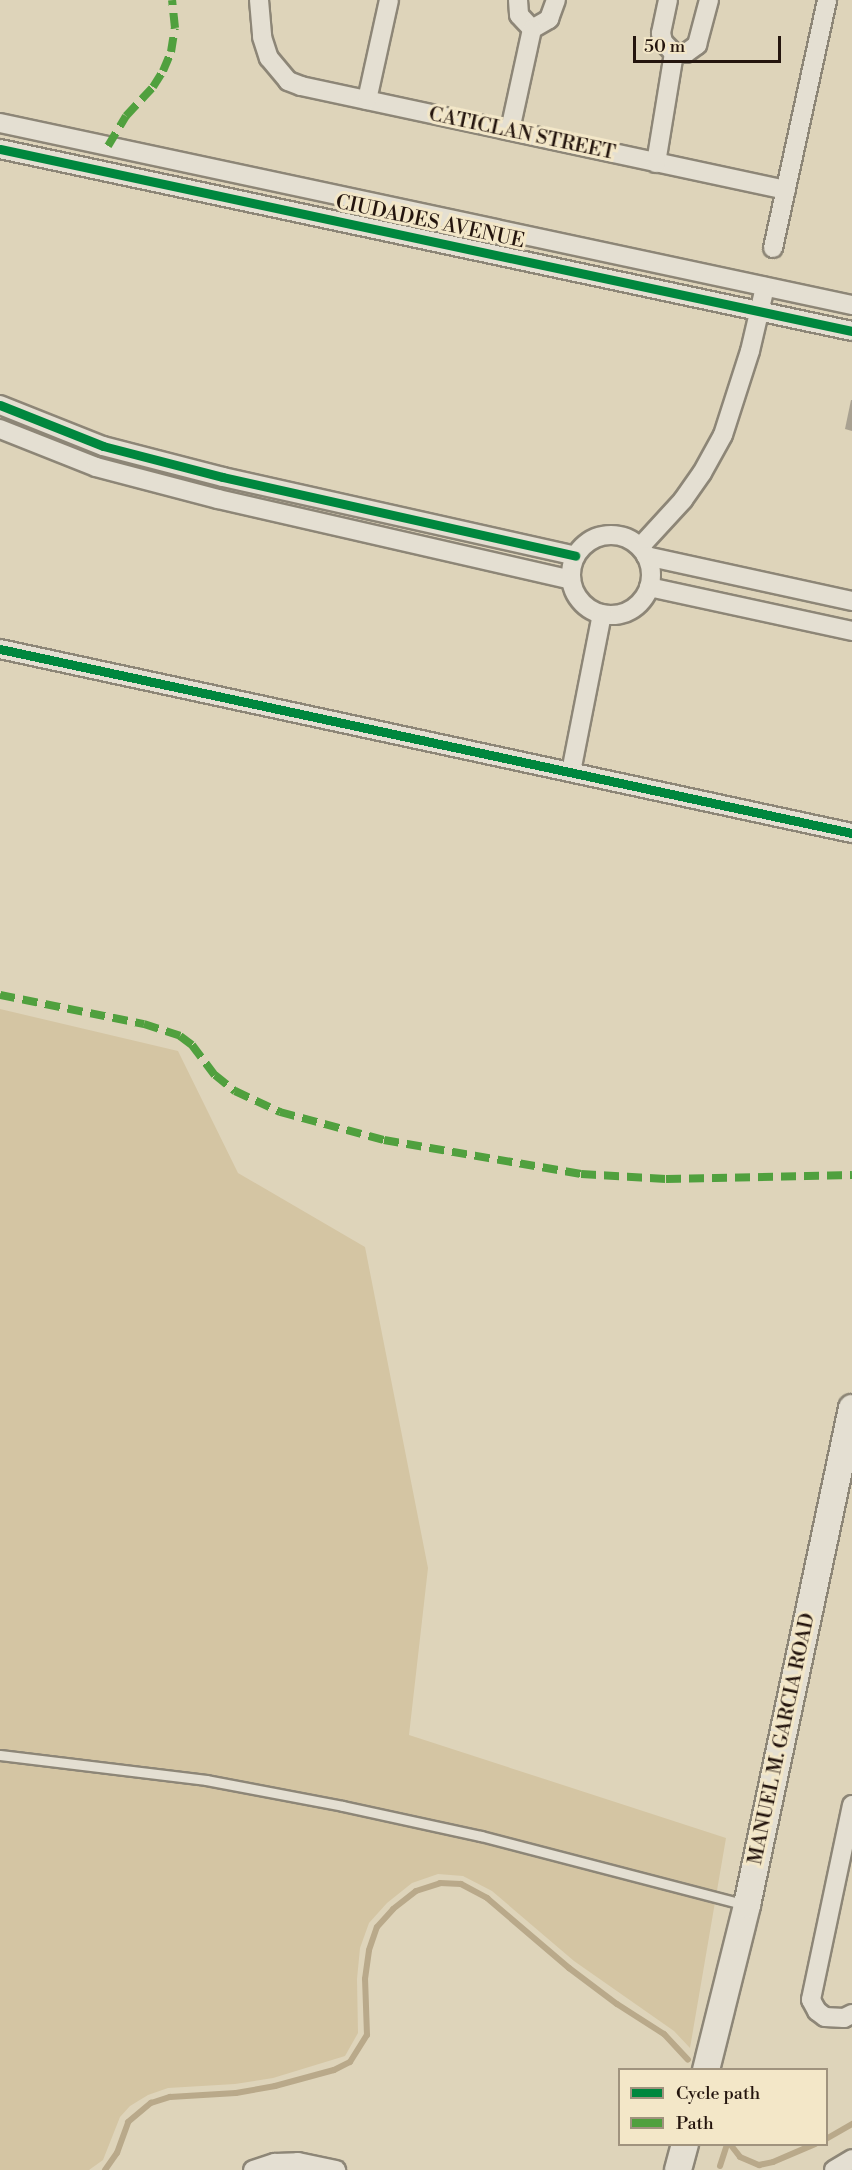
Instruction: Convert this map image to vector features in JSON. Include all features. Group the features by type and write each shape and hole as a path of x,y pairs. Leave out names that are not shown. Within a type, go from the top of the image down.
{"main road":[{"name":"MANUEL M. GARCIA ROAD","path":"706,2068 747,1905 852,1408"},
{"path":"678,2170 685,2146"}],"street":[{"name":"CATICLAN STREET","path":"259,0 262,36 269,58 288,81 786,190"},
{"path":"367,100 389,0"},
{"path":"518,0 519,15 532,29"},
{"path":"510,130 532,29 549,19 556,0"},
{"path":"668,0 661,33 663,42 674,53 686,53 697,45 709,0"},
{"path":"773,248 827,0"},
{"path":"656,163 674,53"},
{"name":"CIUDADES AVENUE","path":"0,123 852,305"},
{"name":"CIUDADES AVENUE","path":"0,149 852,331"},
{"path":"643,552 702,473 723,435 741,384 765,286"},
{"path":"0,405 103,446 174,465 575,556"},
{"path":"0,429 96,467 571,580"},
{"path":"169,486 174,465"},
{"path":"643,552 651,577 649,587 645,596 631,610 622,614 602,614 593,611 578,598 571,580 575,556 588,542 605,535 624,537 643,552 852,601"},
{"path":"649,587 852,631"},
{"path":"572,772 602,614"},
{"path":"0,649 852,833"},
{"path":"852,1805 811,2000 817,2011 825,2017 844,2018 852,2014"},
{"path":"834,2170 852,2159"},
{"path":"253,2170 275,2163 298,2162 336,2170"}],"lane":[{"path":"0,1755 206,1780 343,1806 481,1836 747,1905"}],"shaded area":[{"path":"0,1009 178,1051 238,1173 365,1247 428,1568 409,1735 726,1838 690,2048 674,2031 574,1961 492,1891 463,1876 438,1874 412,1883 387,1903 369,1923 360,1948 357,1979 358,2033 345,2056 273,2078 235,2084 168,2088 148,2095 130,2106 120,2117 103,2160 89,2170 0,2170"}],"building":[{"path":"852,400 852,431 845,429"}],"waterway":[{"path":"105,2170 117,2153 128,2122 151,2103 170,2097 236,2093 275,2086 334,2070 350,2062 367,2035 365,1979 369,1950 377,1927 393,1909 416,1891 440,1883 461,1884 487,1898 569,1968 617,2004 664,2034 688,2060"},
{"path":"828,2138 852,2124"},
{"path":"720,2166 726,2146"},
{"path":"732,2146 740,2157 759,2165 773,2162 810,2146"}],"marked path":[{"path":"108,146 126,116 153,87 163,71 171,52 175,28 172,0"},
{"path":"0,995 144,1024 180,1036 192,1045 215,1075 235,1091 280,1112 384,1140 581,1174 666,1179 852,1175"}],"cycle path":[{"path":"0,149 852,331"},
{"path":"0,405 103,446 223,477 575,556"},
{"path":"0,649 852,833"}]}
